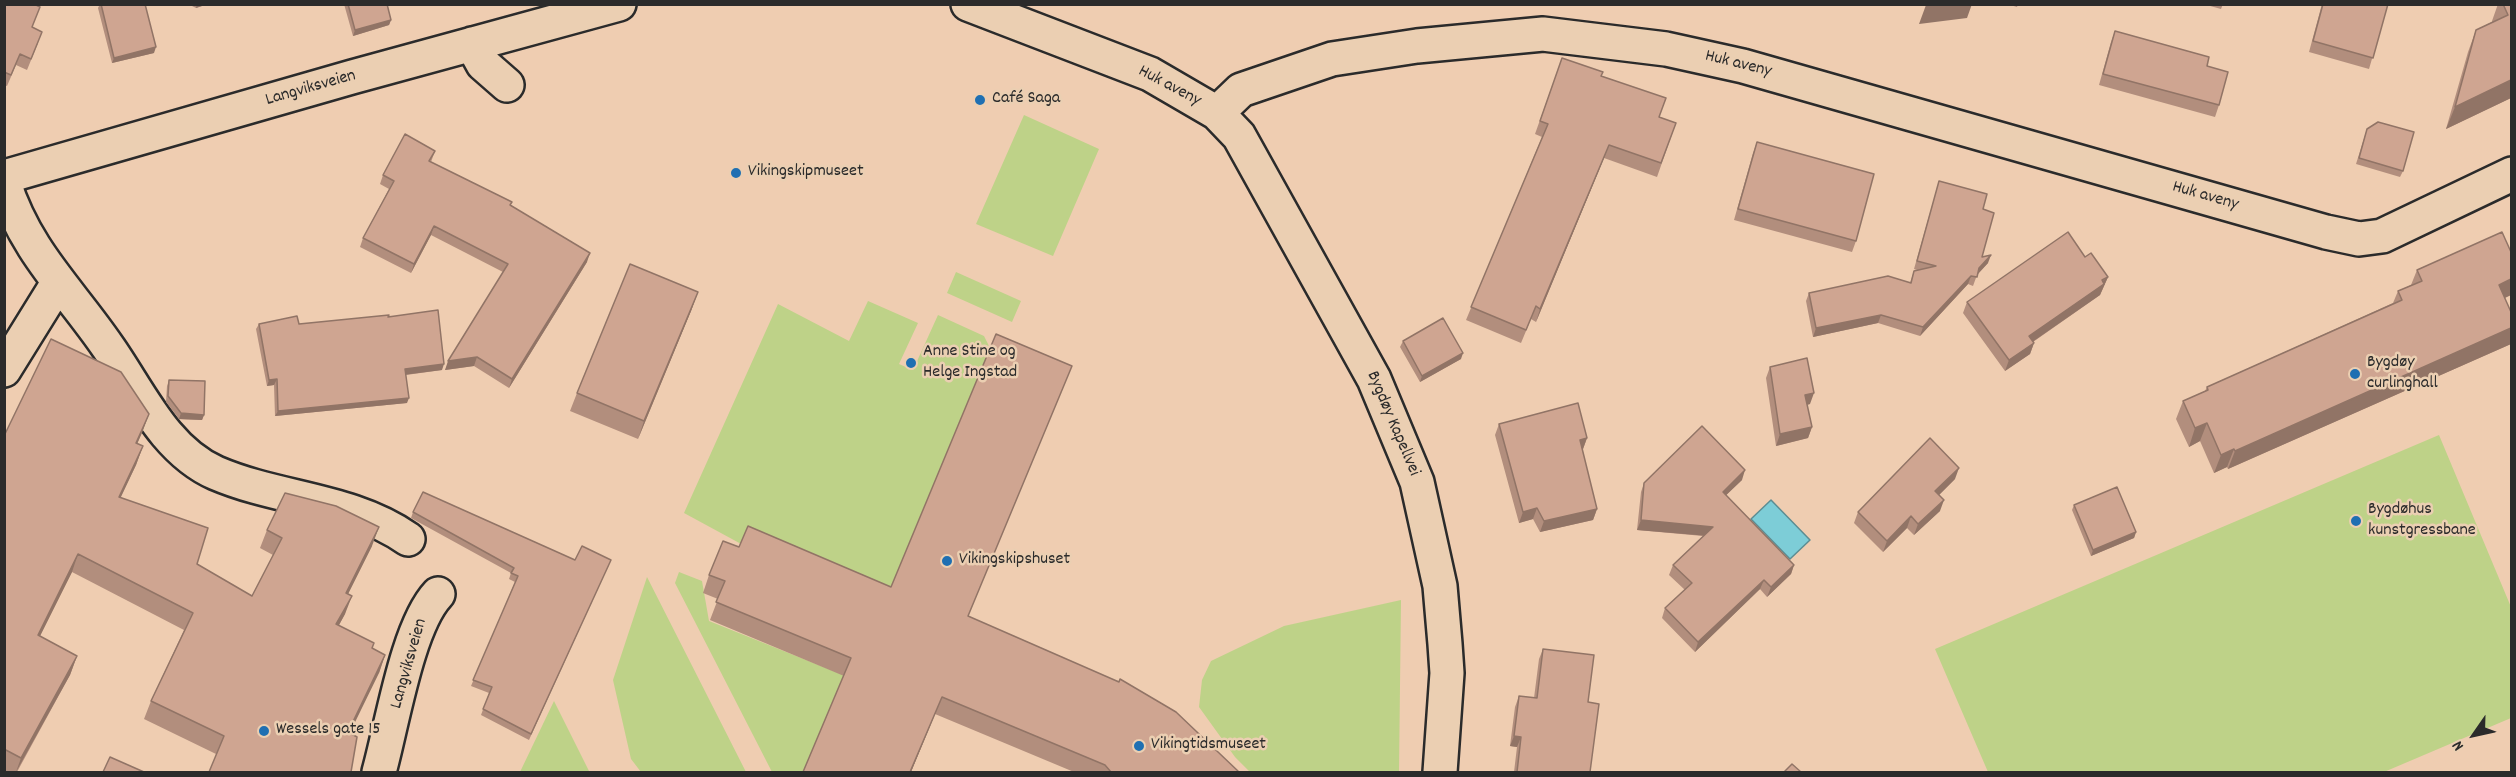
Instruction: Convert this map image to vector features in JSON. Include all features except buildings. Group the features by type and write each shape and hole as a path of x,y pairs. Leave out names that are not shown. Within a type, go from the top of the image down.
{"street":[{"name":"Langviksveien","path":"4,177 619,4"},
{"name":"Huk aveny","path":"968,4 1150,74 1217,113 1241,90 1332,59 1418,46 1543,34 1666,49 1743,66 2359,239 2382,236 2511,174"},
{"path":"472,44 483,64 507,85"},
{"name":"Bygdøy Kapellvei","path":"1217,113 1239,136 1374,380 1417,482 1440,586 1445,644 1447,673 1440,772"},
{"path":"4,183 27,235 58,283 108,346 154,419 191,457 216,473 345,509 387,525 408,539"},
{"path":"4,370 58,283"},
{"name":"Langviksveien","path":"379,772 402,680 422,617 438,594"}],"green space":[{"path":"1024,115 1099,149 1053,256 976,224"},
{"path":"956,272 1021,301 1012,322 947,293"},
{"path":"868,301 918,323 899,364 913,370 938,315 984,336 992,352 887,604 743,545 684,513 778,304 849,341"},
{"name":"Bygdøhus kunstgressbane","path":"2439,435 2511,607 2511,718 2384,772 1988,772 1935,649"},
{"path":"679,572 702,581 709,621 846,676 807,772 772,772 675,583"},
{"path":"647,577 746,772 641,772 631,759 613,680"},
{"path":"1401,600 1399,772 1250,772 1235,757 1199,707 1202,680 1211,661 1284,626"},
{"path":"554,701 589,771 591,772 520,772"}],"water":[{"path":"1771,500 1810,540 1790,559 1751,519"}],"place":[{"name":"Café Saga","path":"980,100"},
{"name":"Vikingskipmuseet","path":"736,173"},
{"name":"Anne Stine og Helge Ingstad","path":"911,363"},
{"name":"Bygdøy curlinghall","path":"2355,374"},
{"name":"Bygdøhus kunstgressbane","path":"2356,521"},
{"name":"Vikingskipshuset","path":"947,561"},
{"name":"Wessels gate 15","path":"264,731"},
{"name":"Vikingtidsmuseet","path":"1139,746"}]}
